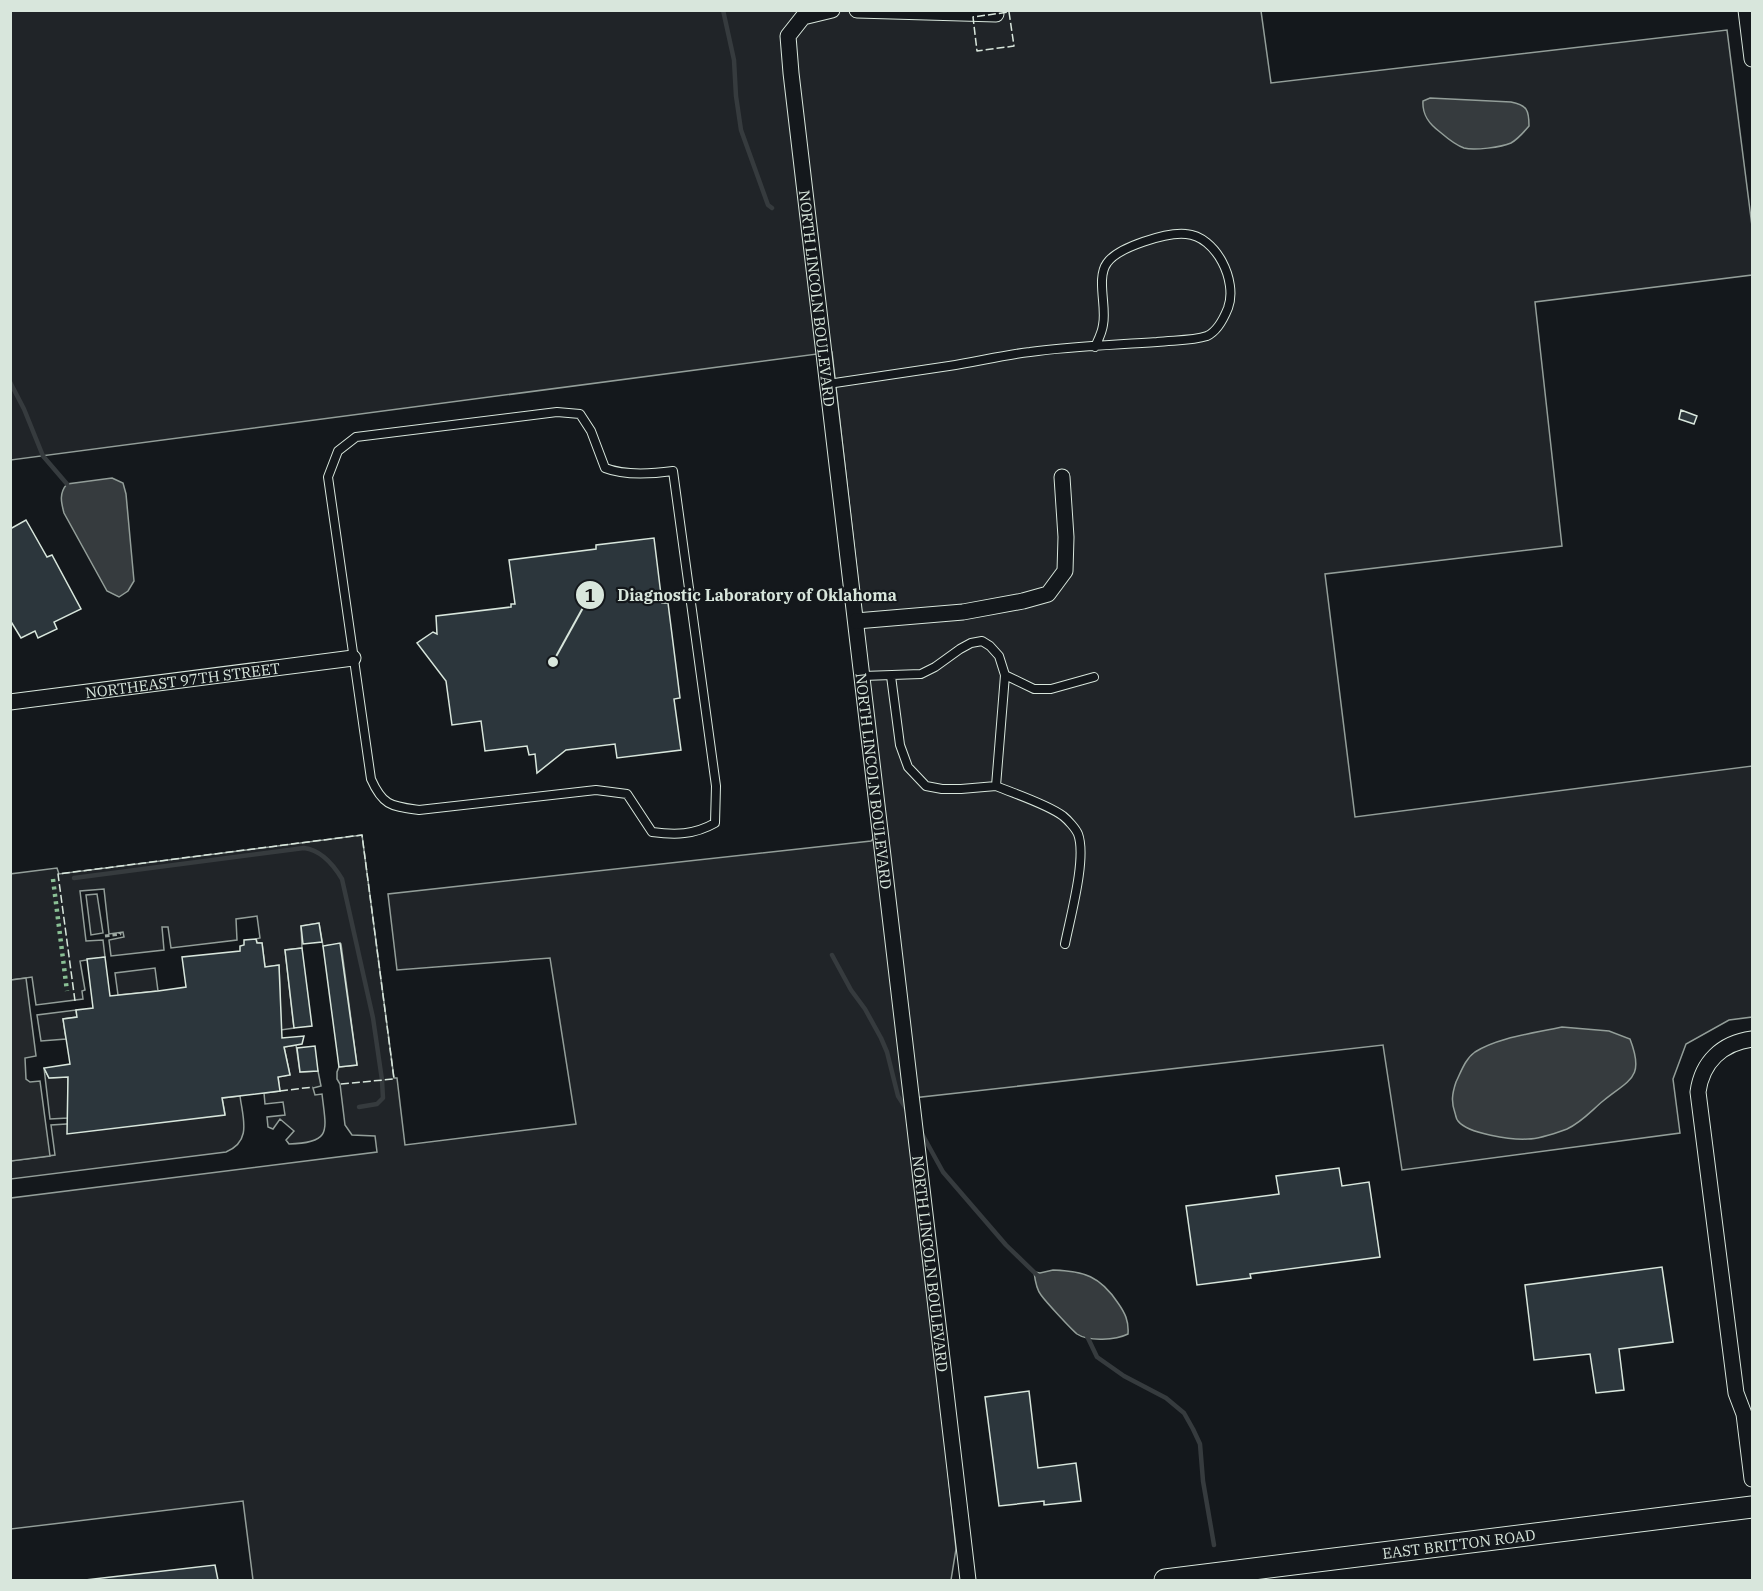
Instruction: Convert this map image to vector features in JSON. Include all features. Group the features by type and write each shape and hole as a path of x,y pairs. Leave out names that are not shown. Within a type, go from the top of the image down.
{"main road":[{"name":"EAST BRITTON ROAD","path":"1165,1581 1752,1507"}],"street":[{"name":"NORTH LINCOLN BOULEVARD","path":"832,10 803,17 788,36 791,73 968,1581"},
{"path":"857,10 996,14"},
{"path":"1746,10 1752,59"},
{"path":"856,621 963,612 1048,594 1065,571 1066,537 1062,477"},
{"name":"NORTHEAST 97TH STREET","path":"10,702 353,658"},
{"path":"1752,1039 1735,1043 1722,1050 1706,1065 1698,1092 1736,1393 1744,1414 1752,1479"}],"lane":[{"path":"828,384 1030,352 1095,347 1184,339 1208,335 1223,321 1231,299 1230,278 1222,261 1205,241 1188,234 1156,238 1126,249 1107,263 1101,279 1104,305 1103,326 1095,347"},
{"path":"557,412 580,414 591,431 605,468 615,472 673,471 716,786 715,824 705,829 675,836 652,832 627,794 596,790 418,810 393,806 378,796 370,779 353,658 328,477 338,451 356,437 557,412"},
{"path":"862,676 921,674 972,643 982,642 990,646 999,656 1005,675 996,786"},
{"path":"1005,675 1034,689 1051,689 1094,677"},
{"path":"891,676 900,745 908,767 926,786 942,789 996,786 1064,816 1078,833 1080,849 1078,873 1065,944"}],"path":[{"path":"105,936 120,934 120,932"}],"shaded area":[{"path":"11,11 1261,11 1271,83 1727,30 1752,226 1752,275 1535,302 1562,546 1325,574 1355,817 1752,766 1752,1017 1729,1020 1686,1044 1673,1079 1680,1133 1402,1170 1383,1045 904,1099 927,1269 956,1549 951,1580 253,1580 243,1501 11,1529 11,1198 377,1152 375,1136 352,1135 345,1125 337,1072 339,1067 357,1065 341,944 323,946 319,923 301,926 302,948 285,950 294,1028 281,1030 279,965 265,967 262,943 257,943 256,939 260,938 257,916 236,919 237,940 171,948 168,927 162,927 164,950 111,956 109,940 124,937 123,932 109,934 104,889 80,891 86,941 103,940 105,957 80,961 85,990 82,991 83,999 36,1005 32,977 11,980 10,874 57,868 59,874 362,835 405,1145 576,1124 550,958 397,970 388,894 871,841 886,826 832,352 11,460"},
{"path":"1430,98 1516,103 1526,109 1529,126 1511,143 1481,149 1464,148 1448,139 1427,119 1423,101"},
{"path":"112,478 123,483 126,494 134,581 128,591 119,597 107,591 64,513 62,501 62,494 67,484"},
{"path":"97,894 103,933 91,935 86,895"},
{"path":"155,968 158,991 118,995 115,973"},
{"path":"26,978 36,1056 25,1058 26,1079 30,1082 40,1081 50,1156 11,1161 11,980"},
{"path":"76,1010 77,1017 63,1019 66,1039 41,1041 37,1015"},
{"path":"1562,1027 1609,1031 1630,1039 1636,1062 1632,1076 1577,1123 1543,1137 1521,1139 1501,1137 1480,1133 1463,1126 1458,1121 1452,1098 1456,1082 1464,1066 1475,1052 1506,1039"},
{"path":"296,1045 300,1072 318,1071 321,1086 313,1088 315,1095 322,1094 325,1125 324,1132 313,1141 289,1144 286,1140 294,1131 280,1119 273,1129 268,1127 267,1117 285,1115 283,1102 265,1104 264,1093 280,1091 278,1077 290,1075 284,1047"},
{"path":"44,1068 49,1078 68,1077 68,1118 50,1119"},
{"path":"240,1096 244,1121 243,1136 240,1142 226,1152 11,1179 10,1161 55,1155 51,1125 225,1114 222,1098"},
{"path":"1053,1270 1074,1272 1098,1281 1111,1294 1125,1314 1128,1334 1117,1338 1102,1339 1082,1337 1077,1334 1039,1293 1034,1272"}],"building":[{"path":"1681,410 1697,416 1694,424 1679,419"},
{"path":"26,520 47,557 52,555 81,609 54,622 57,629 38,638 35,631 21,638 10,620 10,529"},
{"path":"654,538 662,603 668,603 680,698 674,699 681,750 617,758 615,744 566,750 537,773 535,754 529,755 527,746 485,751 481,721 452,725 446,681 417,643 433,632 437,634 436,616 511,607 511,604 515,604 509,560 596,549 596,545"},
{"path":"319,923 322,942 303,944 301,926"},
{"path":"256,939 257,943 262,943 265,967 279,965 282,1038 304,1036 302,1044 284,1047 290,1075 278,1077 280,1091 222,1098 225,1115 67,1134 68,1077 49,1078 44,1068 70,1064 63,1019 77,1017 76,1010 93,1008 87,959 105,957 110,996 158,991 186,987 182,957 240,951 244,940"},
{"path":"340,943 357,1065 339,1067 323,946"},
{"path":"302,948 312,1026 294,1028 285,950"},
{"path":"315,1046 318,1071 300,1072 297,1048"},
{"path":"1339,1168 1342,1186 1369,1182 1380,1257 1250,1274 1251,1278 1197,1285 1186,1206 1279,1194 1276,1176"},
{"path":"1662,1267 1673,1342 1619,1349 1624,1390 1596,1393 1590,1354 1534,1360 1525,1285"},
{"path":"1029,1391 1038,1468 1076,1463 1081,1501 1044,1505 1044,1501 999,1506 985,1397"},
{"path":"215,1565 218,1580 85,1580"}],"waterway":[{"path":"723,10 734,60 741,130 768,205 772,208"},
{"path":"10,382 43,456 67,484"},
{"path":"74,878 304,848 326,859 342,879 373,1018 382,1080 383,1098 377,1104 359,1107"},
{"path":"832,955 881,1038 887,1052 898,1096 907,1110"},
{"path":"921,1132 943,1172 1006,1245 1038,1276"},
{"path":"1087,1336 1097,1357 1124,1376 1166,1398 1184,1413 1200,1444 1203,1481 1214,1545"}],"hedge":[{"path":"53,879 67,991"}],"fence":[{"path":"1009,12 1014,46 977,51 973,17 1009,12"},
{"path":"75,1001 58,874 362,835 394,1079 340,1084"},
{"path":"280,1091 313,1087"}],"place":[{"name":"Diagnostic Laboratory of Oklahoma","path":"553,662"}]}
